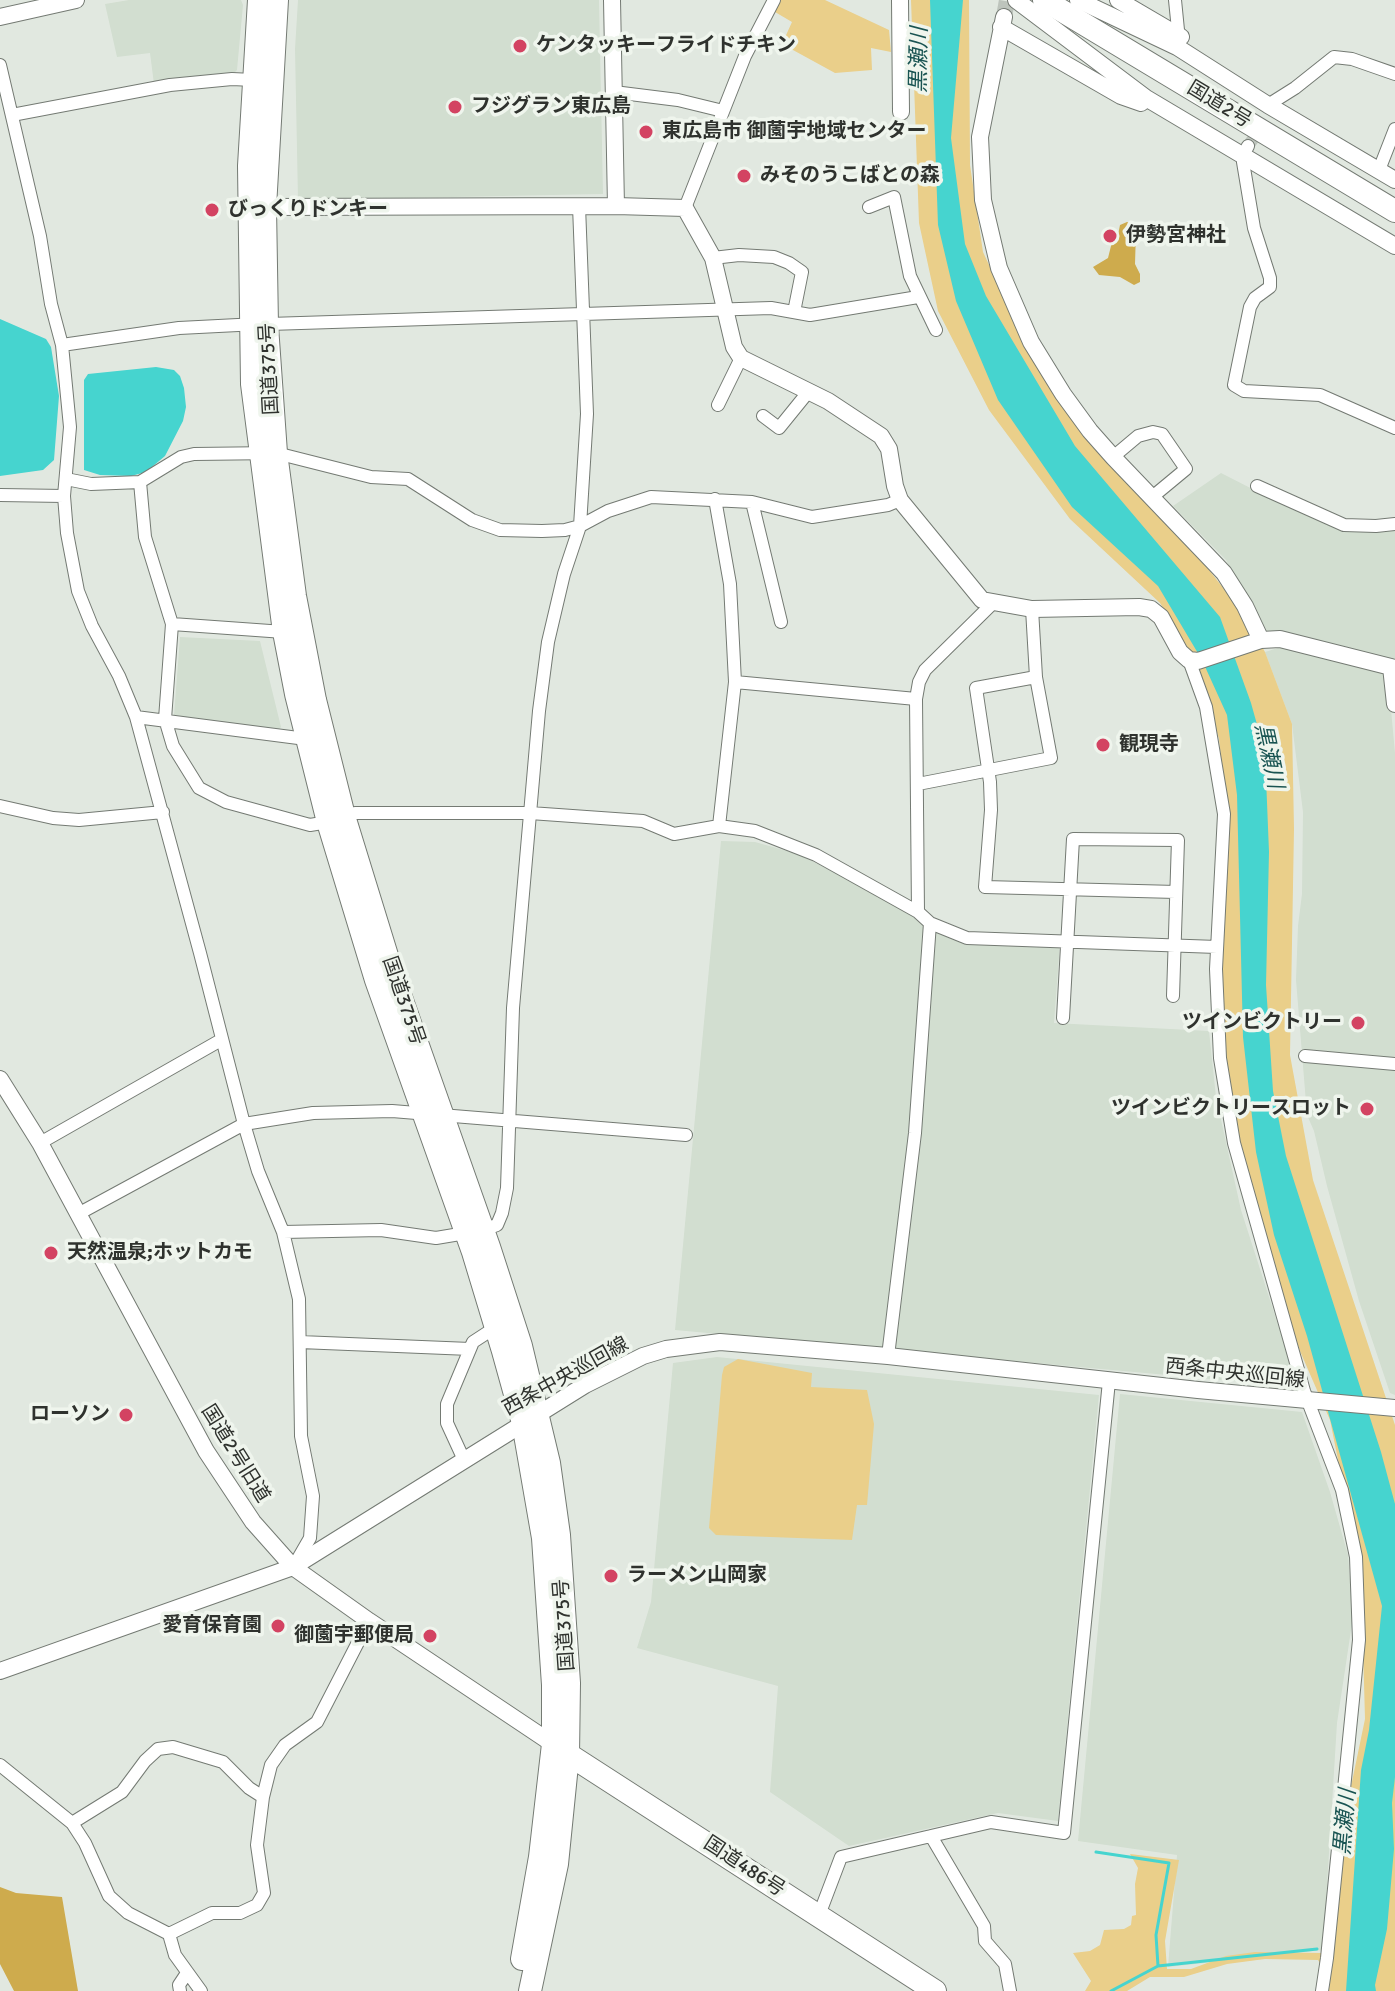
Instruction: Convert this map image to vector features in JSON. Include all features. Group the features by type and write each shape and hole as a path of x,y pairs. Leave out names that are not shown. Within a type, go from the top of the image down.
{"highway":[{"name":"国道375号","path":"259,0 249,187 284,632 306,739 392,972 433,1114 474,1231 521,1346 531,1418 561,1749 557,1864 530,1991"},
{"name":"国道375号","path":"259,326 277,0"},
{"name":"国道2号","path":"1044,0 1395,211"},
{"name":"国道375号","path":"268,454 336,819"},
{"name":"国道375号","path":"474,1231 496,1327 531,1418"},
{"name":"国道375号","path":"515,1991 561,1749"},
{"name":"国道486号","path":"561,1749 935,1991"}],"street":[{"path":"0,17 76,0"},
{"path":"612,0 616,206"},
{"path":"685,208 745,56 774,0"},
{"path":"900,0 901,112"},
{"path":"1016,0 1146,98 1246,151 1395,246"},
{"path":"1078,0 1179,42"},
{"path":"1118,0 1270,111 1395,180"},
{"path":"1175,0 1179,42"},
{"path":"1146,98 1141,103 1121,96 1003,22 980,137 983,200 996,256 1031,342 1063,394 1113,457 1224,573 1245,606 1261,640"},
{"path":"1270,111 1325,61 1334,57 1352,59 1395,74"},
{"path":"0,65 62,345 70,427 64,496 67,533 78,591 136,717 244,1124 258,1171 283,1232 299,1299 301,1436 313,1496 310,1538 293,1567"},
{"path":"12,115 170,85 253,80"},
{"path":"614,92 678,100 723,111"},
{"path":"1379,170 1395,129"},
{"path":"1246,151 1254,228 1270,287 1255,298 1250,307 1234,385 1244,391 1320,395 1395,428"},
{"path":"869,207 894,197 910,276 936,330"},
{"path":"283,1232 381,1230 436,1238 497,1225 502,1213 507,1188 513,1008 548,642 564,574 580,526 587,414 579,206"},
{"path":"265,207 685,208"},
{"path":"685,208 713,258 734,347 741,358 828,401 881,436 889,449 900,500 975,593 992,604 1032,609 1151,609 1161,617 1180,652 1194,660 1206,707 1224,814 1217,947 1220,1058 1234,1143 1308,1401 1342,1490 1356,1557 1359,1640 1322,1991"},
{"path":"713,258 739,255 774,257 789,263 802,272 794,312"},
{"path":"62,345 179,328 771,308 810,315 918,297"},
{"path":"718,405 741,358"},
{"path":"763,416 779,428 809,391"},
{"path":"1113,457 1138,436 1153,432 1162,434 1186,469 1151,498"},
{"path":"66,479 91,484 140,482 181,457 194,454 268,454 371,477 408,479 472,520 500,530 565,530 651,497 752,502 812,517 888,505 900,500"},
{"path":"140,482 145,537 172,624 165,719 173,746 199,788 209,794 310,825 355,813 530,813 643,821 674,834 719,826 755,831 816,855 918,912 930,923 967,938 1217,947"},
{"path":"1257,486 1344,525 1395,524"},
{"path":"0,495 64,496"},
{"path":"715,499 730,584 735,682 719,826"},
{"path":"752,502 781,622"},
{"path":"918,912 916,699 919,682 925,670 992,604"},
{"path":"918,784 1051,758 1036,677 1032,609"},
{"path":"172,624 284,632"},
{"path":"1194,660 1261,640 1296,641 1393,667 1395,704"},
{"path":"1036,677 976,688 991,810 985,887 1176,892"},
{"path":"735,682 916,699"},
{"path":"136,717 306,739"},
{"path":"0,806 53,818 79,820 163,812"},
{"path":"1063,1018 1073,839 1178,840 1173,996"},
{"path":"888,1356 915,1133 930,923"},
{"path":"40,1143 221,1040"},
{"path":"1305,1056 1395,1064"},
{"name":"国道2号旧道","path":"0,1079 40,1143 206,1451 253,1522 293,1567 561,1749"},
{"path":"78,1214 244,1124 313,1113 433,1114 686,1135"},
{"path":"464,1460 447,1423 446,1413 470,1349 483,1334 496,1327"},
{"path":"300,1342 470,1349"},
{"name":"西条中央巡回線","path":"0,1671 293,1567 531,1418 619,1367 643,1356 690,1345 720,1342 888,1356 1395,1408"},
{"path":"819,1915 841,1857 991,1822 1064,1833 1109,1381"},
{"path":"169,1934 212,1913 240,1913 257,1905 264,1893 257,1845 271,1765 285,1745 317,1722 369,1621"},
{"path":"72,1823 122,1792 158,1749 173,1747 223,1762 249,1788 263,1797"},
{"path":"0,1765 72,1823 85,1843 109,1896 128,1913 169,1934 175,1955 201,1991"},
{"path":"931,1836 984,1926 985,1941 1005,1964 1010,1991"},
{"path":"180,1991 179,1985 187,1973"}],"shaded area":[{"path":"129,0 241,0 237,70 232,75 154,84 150,53 117,57 105,4"},
{"path":"298,0 599,0 603,194 298,200 295,49"},
{"path":"781,0 825,0 889,30 891,52 871,48 872,70 835,73 782,44 792,22 775,12"},
{"path":"911,0 969,0 970,165 983,252 1036,366 1080,429 1194,551 1243,613 1265,652 1292,724 1294,829 1290,1055 1313,1180 1395,1425 1395,1991 1329,1991 1337,1854 1365,1719 1361,1574 1330,1420 1276,1296 1242,1173 1220,1048 1226,807 1219,739 1199,673 1160,603 1070,519 989,410 938,311 919,223"},
{"path":"1133,223 1136,231 1135,264 1140,282 1134,285 1120,277 1099,275 1093,267 1108,258 1120,225"},
{"path":"1221,473 1308,514 1395,528 1395,660 1281,631 1262,634 1226,560 1173,506"},
{"path":"180,637 260,641 281,727 277,732 174,715"},
{"path":"1291,648 1385,672 1388,677 1395,753 1395,1395 1390,1393 1359,1301 1314,1131 1307,1115 1296,980 1302,894 1303,812 1292,724 1265,652"},
{"path":"721,841 755,842 798,854 965,939 1060,943 1054,1023 1209,1031 1216,1097 1241,1210 1298,1387 675,1330"},
{"path":"717,1357 1099,1395 1058,1821 998,1813 849,1846 770,1792 778,1686 637,1648 651,1602 673,1363"},
{"path":"738,1359 812,1373 811,1387 867,1390 874,1424 867,1505 857,1505 852,1540 716,1535 709,1528 722,1375 724,1367"},
{"path":"1120,1394 1302,1412 1348,1555 1353,1617 1337,1723 1323,1950 1168,1967 1177,1855 1078,1841"},
{"path":"1130,1854 1179,1860 1165,1941 1167,1969 1191,1969 1226,1956 1255,1952 1323,1953 1321,1965 1318,1960 1265,1959 1227,1964 1184,1977 1150,1977 1127,1991 1085,1991 1091,1981 1073,1953 1090,1951 1100,1945 1104,1930 1124,1929 1131,1925 1132,1916 1136,1915 1138,1868"},
{"path":"0,1887 16,1893 62,1897 78,1991 14,1991 0,1964"}],"water":[{"path":"930,0 963,0 951,138 965,244 986,296 1075,446 1220,617 1251,703 1265,753 1269,852 1266,985 1273,1091 1286,1156 1395,1504 1394,1849 1387,1929 1376,1991 1346,1991 1361,1770 1369,1730 1382,1606 1307,1336 1274,1235 1256,1152 1243,1037 1237,795 1227,715 1202,660 1158,586 1072,507 998,400 956,301 938,225"},
{"path":"0,319 46,339 51,347 59,396 54,460 43,470 0,476"},
{"path":"156,367 174,370 180,376 186,407 183,421 165,456 146,472 131,476 100,475 84,470 84,380 88,374"}],"waterway":[{"path":"1096,1852 1169,1863 1156,1935 1158,1966"},
{"path":"1111,1991 1158,1966 1317,1949"}],"tunnel":[{"path":"1004,17 1007,0"},
{"path":"1248,146 1267,119"}],"place":[{"name":"ケンタッキーフライドチキン","path":"520,46"},
{"name":"フジグラン東広島","path":"455,107"},
{"name":"東広島市 御薗宇地域センター","path":"646,132"},
{"name":"みそのうこばとの森","path":"744,176"},
{"name":"びっくりドンキー","path":"212,210"},
{"name":"伊勢宮神社","path":"1110,236"},
{"name":"観現寺","path":"1103,745"},
{"name":"ツインビクトリー","path":"1358,1023"},
{"name":"ツインビクトリースロット","path":"1367,1109"},
{"name":"天然温泉;ホットカモ","path":"51,1253"},
{"name":"ローソン","path":"126,1415"},
{"name":"ラーメン山岡家","path":"611,1576"},
{"name":"愛育保育園","path":"278,1626"},
{"name":"御薗宇郵便局","path":"430,1636"}],"water label":[{"name":"黒瀬川","path":"920,60"},
{"name":"黒瀬川","path":"1268,756"},
{"name":"黒瀬川","path":"1346,1822"}]}
